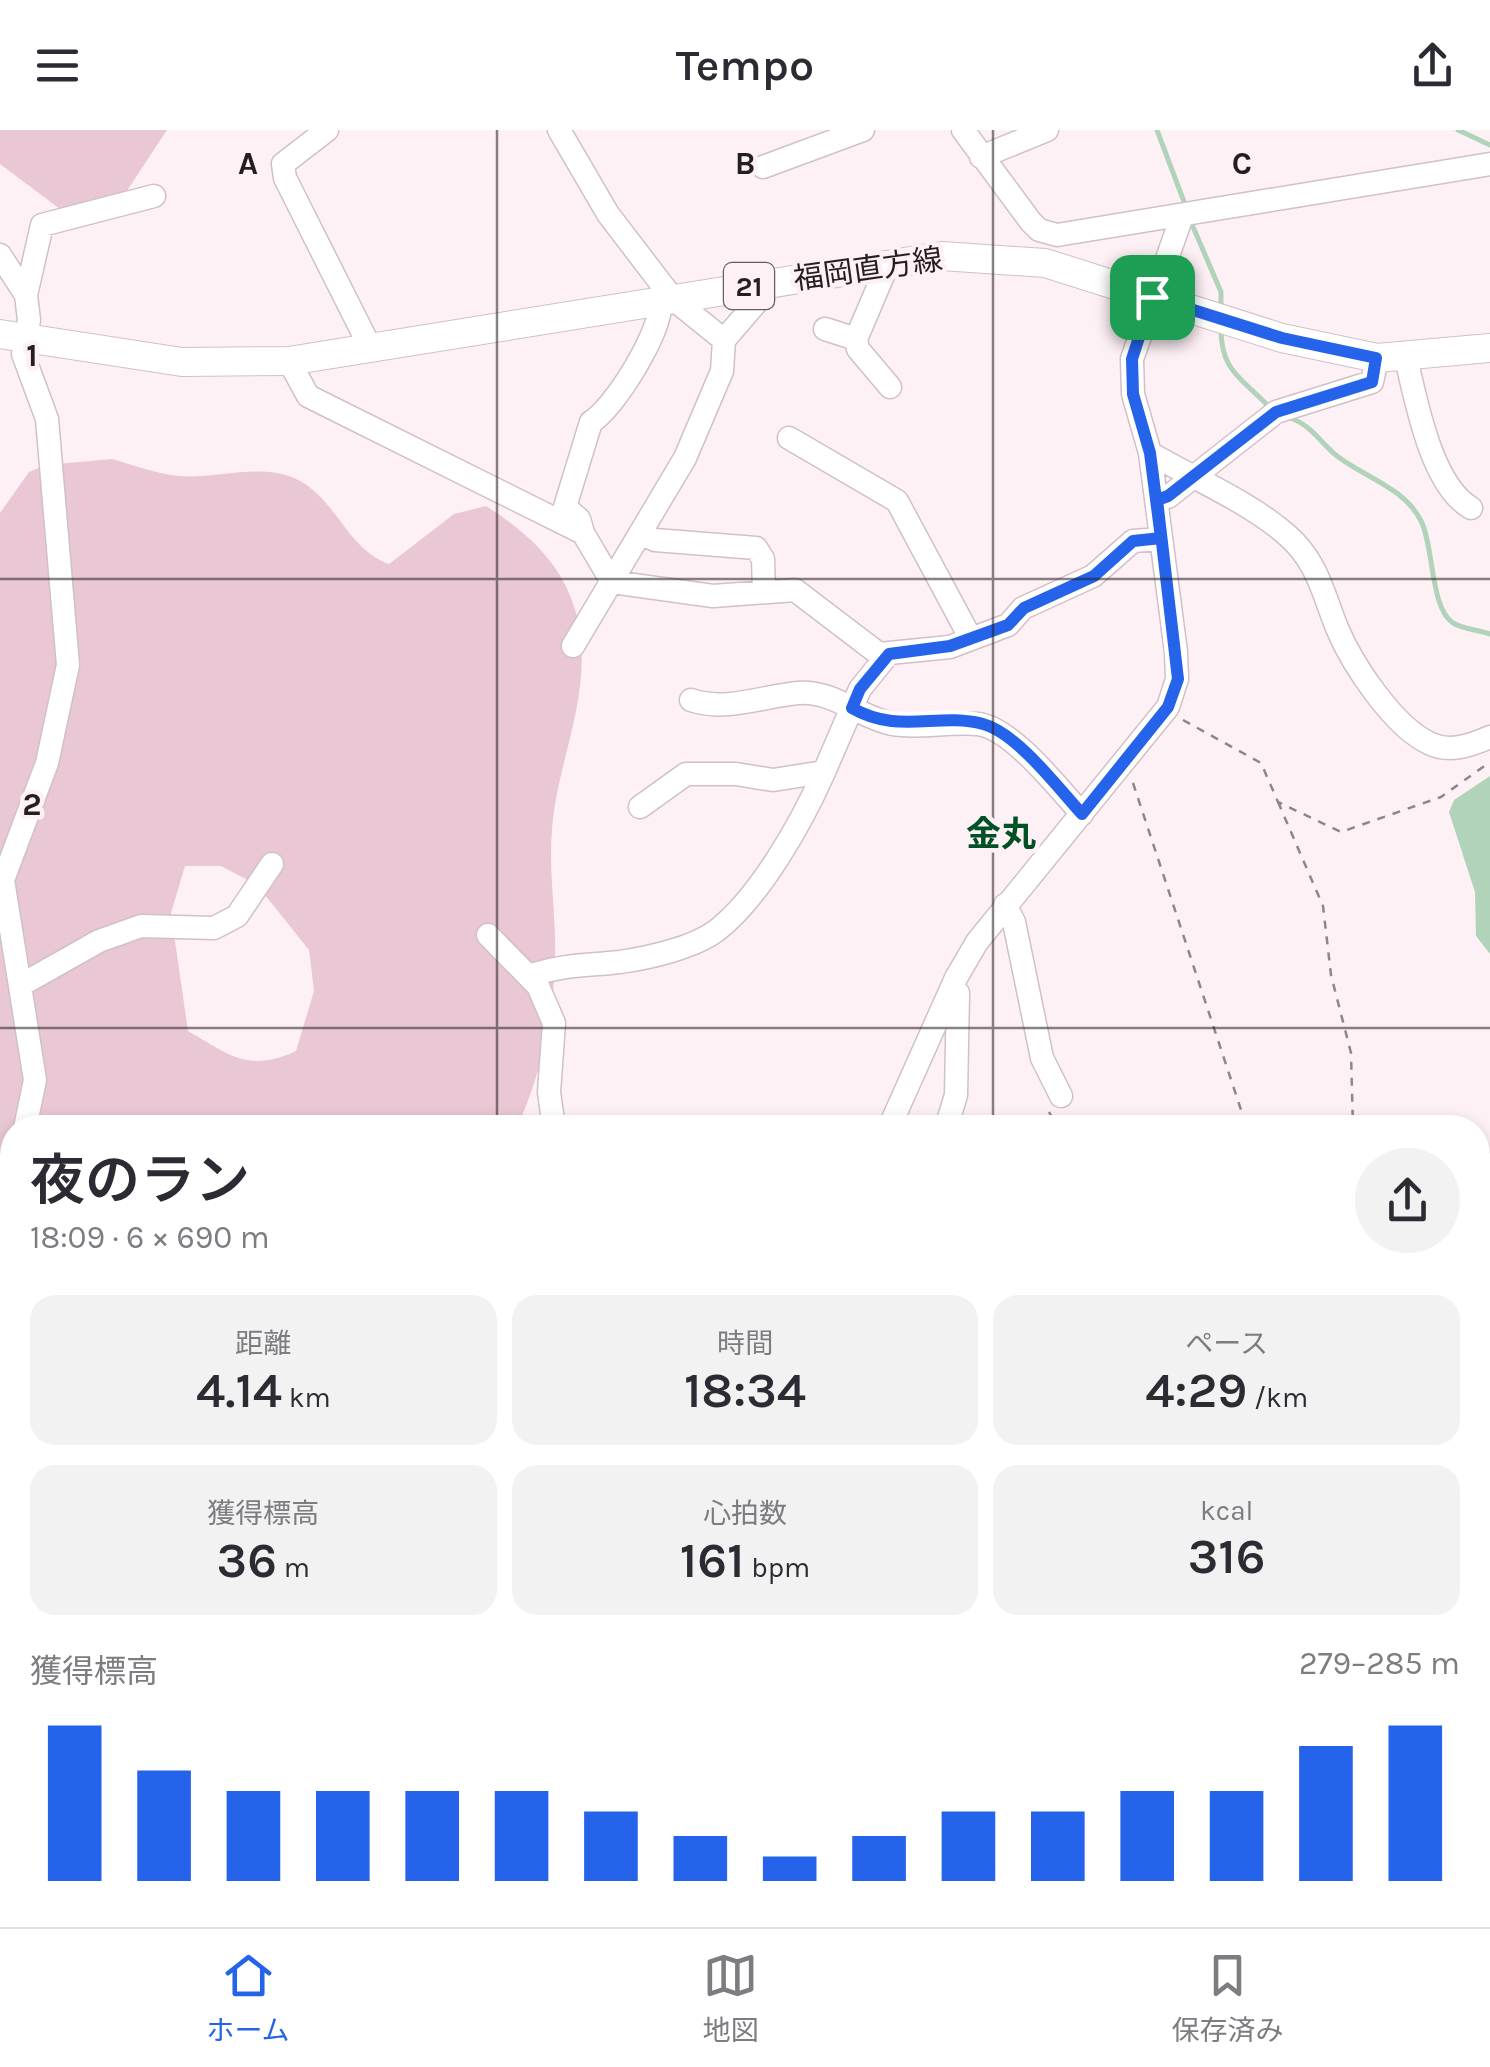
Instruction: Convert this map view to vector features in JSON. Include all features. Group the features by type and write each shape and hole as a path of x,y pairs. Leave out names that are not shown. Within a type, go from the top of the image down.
{"main road":[{"name":"福岡直方線","path":"12,336 182,362 289,361 942,256 1045,263 1282,338 1376,358 1490,348"}],"street":[{"path":"327,130 283,164 286,178 370,349"},
{"path":"559,130 608,214 667,300 724,340"},
{"path":"763,168 864,130"},
{"path":"963,130 1039,230 1057,235 1490,164"},
{"path":"981,157 1047,130"},
{"path":"27,1115 34,1080 1,880 46,763 68,666 46,420 12,336 29,320 26,295 42,225 154,196"},
{"path":"896,1115 952,987 1004,905 1126,762 1168,707 1178,679 1157,500 1150,453 1133,394 1132,359 1182,216"},
{"path":"0,255 26,295"},
{"path":"888,264 856,339 858,349 890,387"},
{"path":"572,646 684,458 722,371 724,340 755,304 760,285"},
{"path":"612,582 579,519 565,507 590,422 604,415 647,346 667,300"},
{"path":"825,329 856,339"},
{"path":"1157,500 1193,478 1276,412 1372,382 1376,358"},
{"path":"1406,358 1432,450 1454,495 1470,508"},
{"path":"289,361 308,396 584,533"},
{"path":"789,438 897,501 972,639"},
{"path":"1150,453 1287,536 1312,564 1337,628 1362,676 1409,729 1433,745 1452,748 1490,737"},
{"path":"641,534 655,540 756,548 763,559 764,592"},
{"path":"612,582 713,596 795,590 880,654 889,654 950,646 1008,625 1024,608 1094,576 1133,541 1161,538"},
{"path":"529,976 581,962 620,962 715,932 768,873 805,816 860,689 889,654"},
{"path":"691,700 703,704 743,703 801,692 829,696 895,724 984,724 1016,745 1082,814"},
{"path":"640,807 686,774 736,774 773,780 824,772"},
{"path":"20,985 99,941 140,926 214,928 238,916 272,864"},
{"path":"1004,905 1014,922 1042,1058 1061,1096"},
{"path":"488,935 529,976 554,1023 549,1092 552,1115"},
{"path":"950,1115 956,1095 958,993 952,987"}],"path":[{"path":"1168,707 1188,724 1261,763 1322,906 1331,975 1351,1053 1353,1115"},
{"path":"1126,762 1244,1115"},
{"path":"1278,802 1341,832 1441,797 1490,762"}],"shaded area":[{"path":"0,130 167,130 115,209 64,212 0,164"},
{"path":"112,459 179,476 281,474 308,486 362,547 389,564 454,514 486,506 529,538 553,564 576,613 582,669 552,829 555,960 551,1009 535,1082 522,1115 0,1115 0,513 29,472 46,465","holes":["185,866 221,866 257,885 309,950 314,991 296,1051 265,1061 240,1058 188,1031 171,913"]},
{"path":"1490,776 1490,954 1476,936 1475,892 1449,812 1454,800"}],"waterway":[{"path":"1157,130 1186,207"},
{"path":"1458,130 1490,145"},
{"path":"1191,222 1221,292 1221,310"},
{"path":"1221,326 1229,365 1272,410"},
{"path":"1290,418 1310,429 1337,456 1405,500 1425,532 1436,591 1446,615 1457,625 1490,634"}],"district":[{"name":"金丸","path":"1001,834"}],"route":[{"path":"1152,297 1282,338 1376,358 1372,382 1276,412 1168,496 1157,500 1178,679 1168,707 1146,740 1082,814 1016,745 984,724 895,724 852,708 860,689 889,654 950,646 1008,625 1024,608 1094,576 1133,541 1161,538 1150,453 1133,394 1132,359 1152,297"}]}
